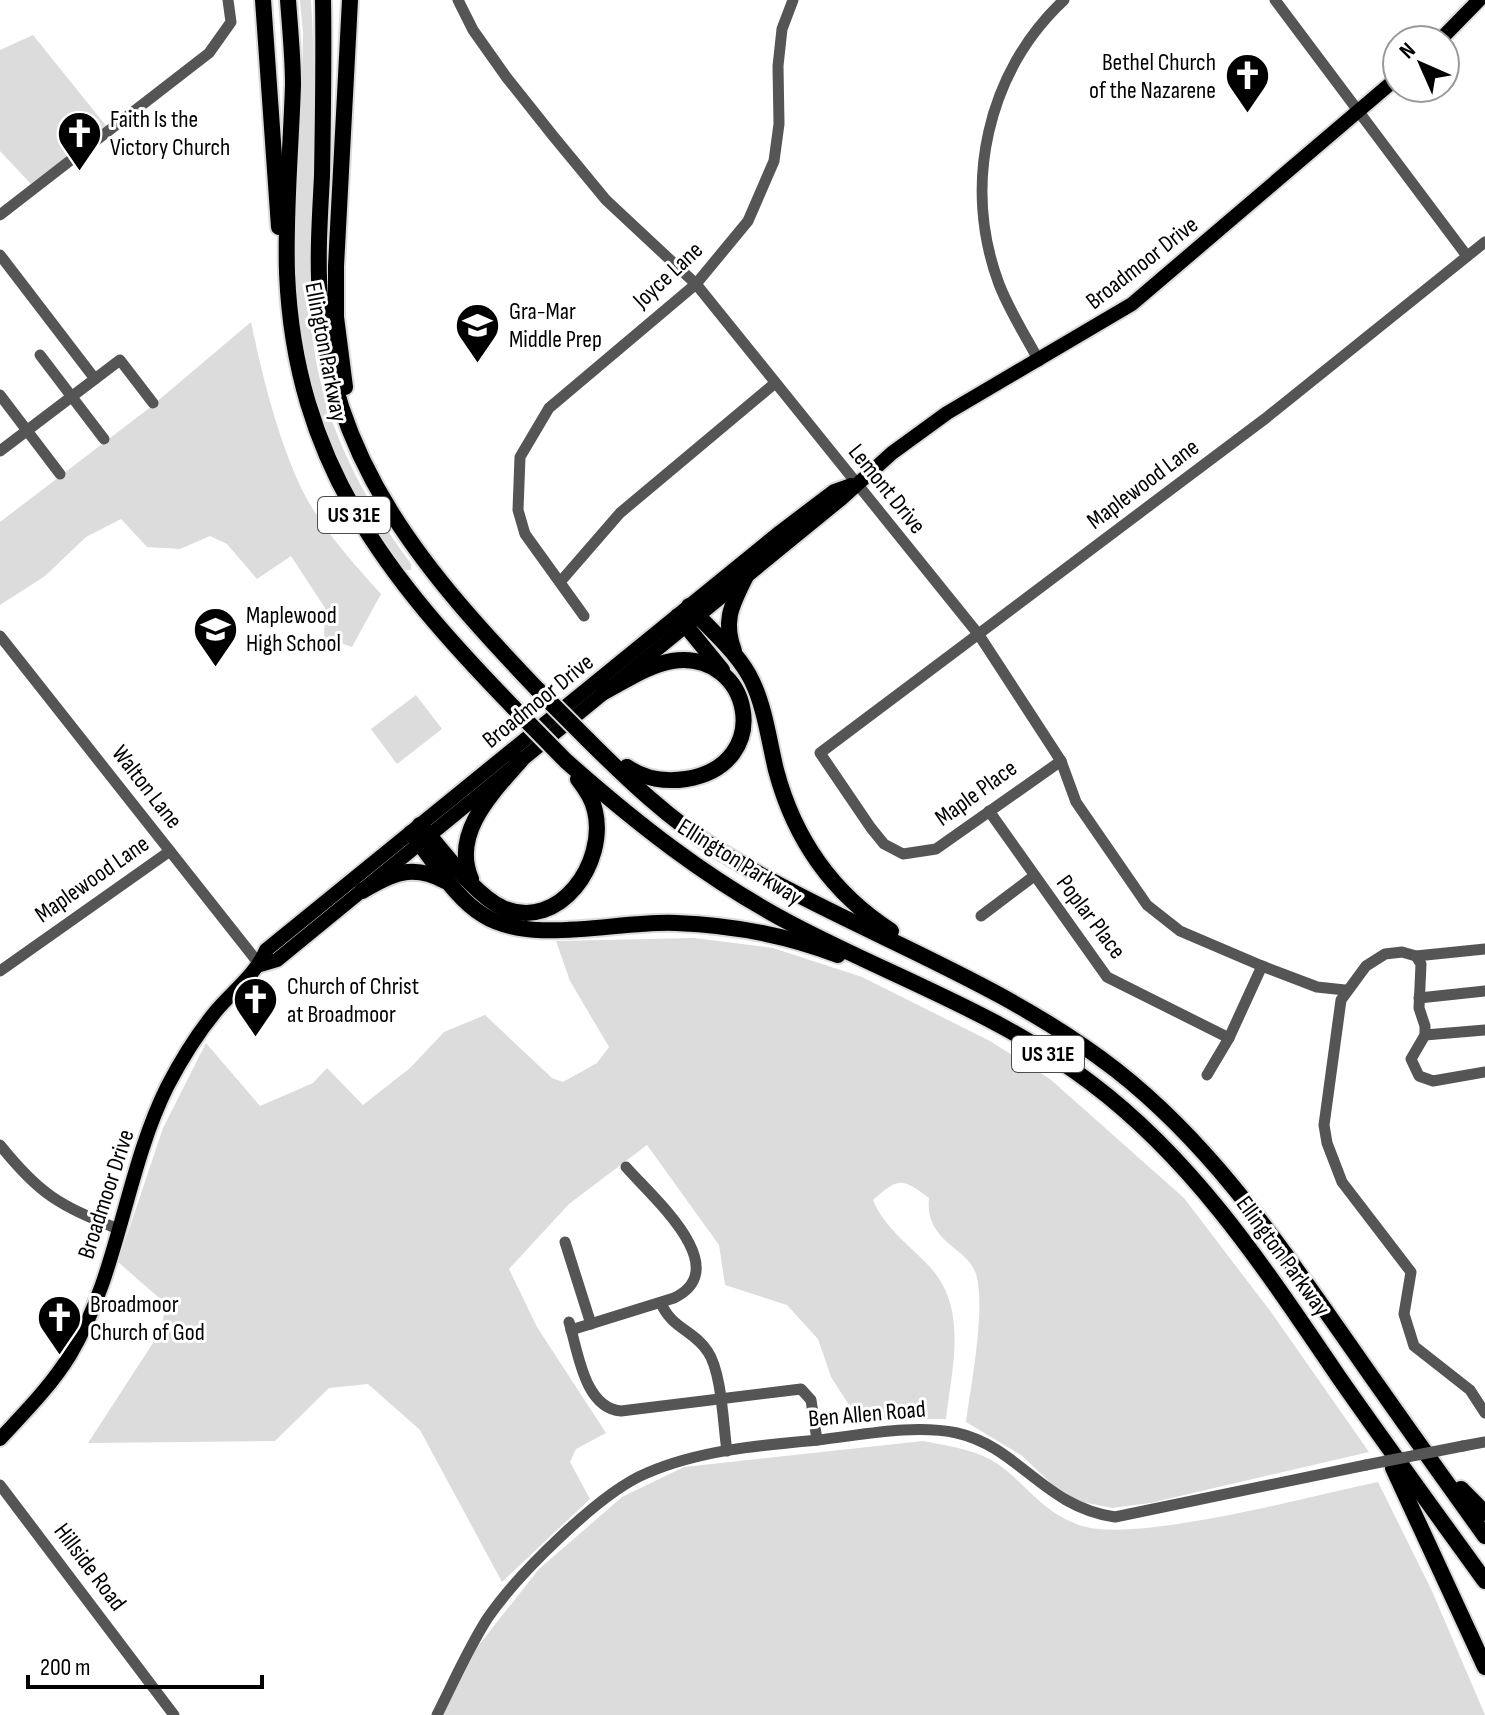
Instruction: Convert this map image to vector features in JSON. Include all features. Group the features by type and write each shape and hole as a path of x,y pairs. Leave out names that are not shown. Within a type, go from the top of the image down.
{"highway":[{"path":"263,0 276,213 287,276"},
{"name":"Ellington Parkway","path":"288,0 293,82 287,276 306,395 320,442 343,495 369,539 406,588 566,761 646,829 704,872 770,912 970,1010 1029,1043 1110,1098 1155,1139 1213,1200 1485,1581"},
{"name":"Ellington Parkway","path":"323,0 319,256 322,322 333,382 351,440 385,506 456,602 587,739 661,807 716,848 818,906 936,961 1068,1037 1115,1069 1170,1116 1229,1178 1485,1536"},
{"path":"350,0 336,266 341,364 360,440 385,506"},
{"path":"738,660 727,620 747,574"},
{"path":"687,615 738,660 754,685 786,804 813,857 855,904 936,961"},
{"path":"587,739 643,776 670,780 702,775 730,760 742,740 745,717 732,685 687,615"},
{"path":"604,692 659,664 679,660 702,663 718,671 732,685"},
{"path":"474,884 467,864 471,828 479,811 521,760"},
{"path":"420,834 496,904 524,913 562,901 580,881 595,847 595,811 566,761"},
{"path":"420,834 450,883 484,916 515,928 645,923 724,927 789,940 877,967"},
{"path":"362,891 403,871 424,871 450,883"},
{"path":"1340,1377 1403,1486 1485,1667"},
{"path":"1392,1406 1485,1513"}],"main road":[{"path":"1456,24 1479,0"},
{"name":"Broadmoor Drive","path":"0,1439 57,1375 71,1353 92,1307 152,1121 178,1067 216,1011 260,965 266,950 521,760 604,692 687,615 747,574 947,413 1132,304 1381,91"},
{"name":"Broadmoor Drive","path":"260,965 277,960 362,891 420,834 834,491 855,484"}],"street":[{"path":"0,215 200,61 231,22 228,0"},
{"name":"Joyce Lane","path":"584,616 525,534 517,498 520,457 549,408 696,284 748,221 774,161 779,124 778,66 782,29 793,0"},
{"path":"1039,361 995,271 984,223 980,181 986,137 1001,92 1037,26 1064,0"},
{"path":"1275,0 1467,256"},
{"name":"Lemont Drive","path":"460,1 473,30 507,78 606,200 696,284 979,635 1061,761 1076,802 1147,905 1180,931 1291,978 1317,987 1345,990"},
{"name":"Maplewood Lane","path":"820,753 1266,418 1485,242"},
{"path":"0,255 95,379"},
{"path":"40,355 104,439"},
{"path":"0,451 120,360 153,403"},
{"path":"561,581 620,513 774,384"},
{"path":"2,403 60,474"},
{"name":"Walton Lane","path":"0,636 260,965"},
{"name":"Maple Place","path":"820,753 884,844 903,854 936,849 1061,761"},
{"name":"Poplar Place","path":"989,811 1107,977 1229,1038"},
{"name":"Maplewood Lane","path":"0,971 170,851"},
{"path":"981,916 1034,876"},
{"path":"1485,949 1416,956 1402,952 1385,954 1366,966 1345,990 1324,1125 1327,1143 1342,1182 1411,1272 1404,1314 1414,1346 1470,1390 1485,1413"},
{"path":"1416,956 1421,964 1419,998 1425,1035 1411,1059 1419,1076 1433,1081 1485,1072"},
{"path":"1207,1075 1229,1038 1262,966"},
{"path":"1419,998 1485,991"},
{"path":"1425,1035 1485,1030"},
{"path":"0,1145 31,1183 68,1208 118,1229"},
{"path":"626,1167 691,1242 698,1263 686,1293 591,1324 570,1326 592,1392 610,1410 806,1391 811,1400 817,1440"},
{"path":"565,1242 591,1324"},
{"path":"661,1303 673,1324 708,1351 714,1365 727,1451"},
{"name":"Ben Allen Road","path":"437,1715 488,1618 576,1525 619,1489 645,1473 727,1451 921,1430 957,1433 1001,1454 1062,1501 1089,1513 1115,1517 1485,1442"},
{"name":"Hillside Road","path":"0,1485 174,1715"}],"shaded area":[{"path":"300,0 311,0 314,115 309,272 316,361 340,442 365,493 411,564 411,570 406,570 386,548 363,513 322,423 306,370 300,330 296,246 303,34"},
{"path":"33,35 107,127 31,184 0,151 0,50"},
{"path":"251,322 272,409 303,492 329,533 381,594 352,647 324,637 325,608 291,556 257,579 227,544 210,536 180,549 147,547 121,519 86,537 45,576 0,605 0,522 148,409"},
{"path":"416,695 442,729 397,764 371,729"},
{"path":"694,938 773,948 862,977 990,1041 1050,1079 1184,1198 1271,1312 1369,1452 1150,1503 1112,1508 1077,1501 1054,1486 1021,1455 966,1422 979,1326 976,1274 965,1257 933,1225 929,1198 901,1183 889,1187 873,1200 890,1227 928,1265 949,1299 955,1338 946,1419 858,1419 831,1377 818,1339 787,1305 725,1285 719,1245 647,1145 569,1204 509,1269 537,1327 606,1433 576,1449 570,1462 590,1499 502,1582 420,1430 368,1384 329,1388 275,1441 88,1443 162,1329 165,1303 118,1262 163,1128 206,1043 260,1106 313,1083 327,1068 363,1105 410,1068 444,1032 485,1015 552,1078 563,1082 597,1063 609,1047 570,981 556,941"},
{"path":"923,1441 967,1450 988,1458 1057,1514 1079,1525 1105,1529 1180,1524 1378,1482 1432,1591 1485,1715 442,1715 478,1646 539,1569 622,1497 684,1467"}],"place":[{"name":"Bethel Church of the Nazarene","path":"1247,115"},
{"name":"Faith Is the Victory Church","path":"79,172"},
{"name":"Gra-Mar Middle Prep","path":"478,364"},
{"name":"Maplewood High School","path":"215,668"},
{"name":"Church of Christ at Broadmoor","path":"256,1039"},
{"name":"Broadmoor Church of God","path":"59,1357"}]}
